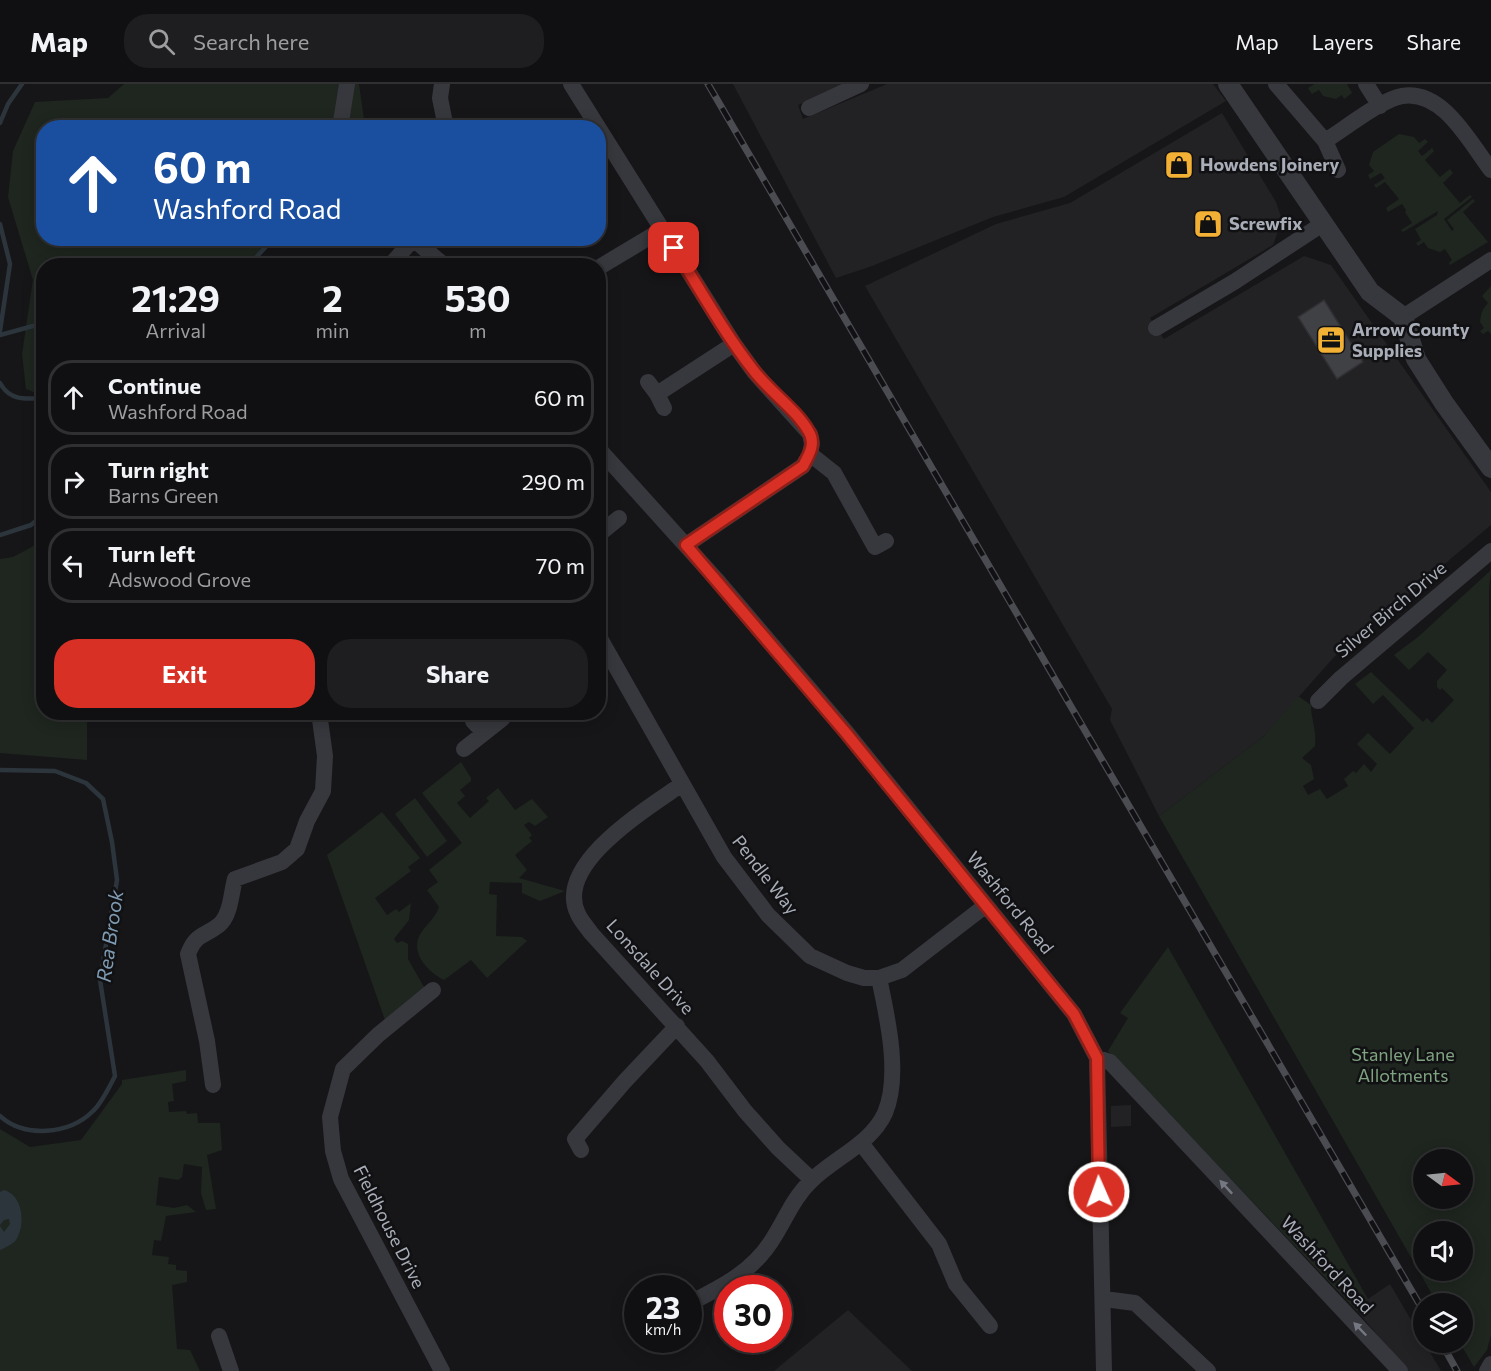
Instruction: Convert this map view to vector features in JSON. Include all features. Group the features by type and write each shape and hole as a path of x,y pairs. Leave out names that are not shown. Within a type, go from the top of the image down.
{"street":[{"path":"341,120 347,84"},
{"path":"442,84 440,98 444,120"},
{"path":"571,84 594,120"},
{"path":"809,108 861,84"},
{"path":"1228,84 1370,292 1403,317 1416,359 1444,403 1491,468"},
{"path":"1276,84 1325,141 1338,170"},
{"path":"1366,84 1380,106"},
{"path":"1325,141 1400,96 1424,98 1436,103 1491,170"},
{"path":"606,139 734,344 755,373 810,434 812,444 810,454 803,466 758,494 686,545"},
{"path":"1156,328 1234,282 1324,223"},
{"path":"606,263 663,229"},
{"path":"397,258 406,246"},
{"path":"421,246 435,258"},
{"path":"1403,317 1491,260"},
{"path":"656,394 734,344"},
{"path":"810,454 834,473 876,548"},
{"name":"Washford Road","path":"606,456 686,545 938,843 985,906 1074,1014 1097,1058 1110,1062 1400,1371"},
{"path":"606,526 619,518"},
{"name":"Silver Birch Drive","path":"1318,701 1341,678 1491,551"},
{"name":"Pendle Way","path":"606,649 724,857 768,915 810,956 847,973 864,978 879,978"},
{"path":"213,1085 207,1041 188,954 193,941 219,924 228,912 236,879 282,862 297,849 307,821 323,791 325,756 320,720"},
{"path":"464,749 478,727 499,720"},
{"name":"Lonsdale Drive","path":"682,784 630,821 586,862 576,884 574,899 577,913 591,933 707,1061 745,1111 778,1148 812,1180"},
{"path":"702,1291 706,1287 732,1282 752,1265 772,1240 794,1200 812,1180 861,1143 884,1114 890,1095 892,1076 888,1026 879,978 902,970 985,906"},
{"name":"Fieldhouse Drive","path":"433,990 378,1035 343,1069 330,1117 333,1151 341,1179 442,1371"},
{"path":"573,1139 677,1026"},
{"path":"1097,1058 1104,1371"},
{"path":"861,1143 939,1244 956,1284 982,1323"},
{"path":"1104,1299 1135,1303 1208,1371"},
{"path":"219,1336 231,1371"}],"shaded area":[{"path":"733,84 844,84 798,105 803,119 887,84 1213,84 1226,101 1064,197 993,217 872,266 836,278"},
{"path":"1222,113 1276,202 1282,220 1273,245 1150,318 1156,328 1164,339 1304,256 1331,265 1491,492 1491,525 1335,656 1263,737 1159,816 1110,720 1112,709 865,286 996,224 1070,203"},
{"path":"1131,1105 1131,1126 1111,1127 1111,1106"},
{"path":"4,1190 10,1193 19,1204 22,1219 16,1240 0,1250 0,1226 4,1232 10,1224 9,1219 4,1220 0,1225 0,1192"},
{"path":"1390,1284 1413,1323 1413,1353 1430,1353 1441,1371 1408,1371 1358,1312 1368,1299"},
{"path":"848,1310 912,1371 774,1371"}],"green space":[{"path":"124,84 339,84 334,120 36,120 36,246 264,246 252,258 36,258 36,393 26,389 22,354 33,280 8,197 13,151 35,102 108,98"},
{"path":"353,84 359,84 364,120 347,120"},
{"path":"1314,84 1347,84 1352,93 1344,99 1342,95 1336,99 1323,96 1319,90 1312,94 1308,88"},
{"path":"1399,134 1414,137 1419,143 1425,139 1428,142 1418,151 1422,156 1432,148 1434,151 1425,160 1440,177 1450,169 1453,173 1443,183 1460,203 1470,195 1472,197 1444,219 1452,231 1454,229 1447,220 1473,199 1475,201 1463,212 1488,242 1450,265 1452,260 1445,249 1440,252 1428,248 1424,242 1418,246 1416,243 1421,240 1415,229 1437,215 1438,211 1403,232 1401,230 1412,223 1406,210 1402,204 1388,212 1386,208 1399,199 1385,182 1376,188 1374,185 1385,178 1381,173 1370,179 1368,175 1374,171 1369,165 1373,152"},
{"path":"1491,286 1491,334 1488,331 1483,334 1480,331 1484,328 1480,319 1488,303 1482,296"},
{"path":"36,545 36,720 87,720 87,760 0,753 0,559 13,557"},
{"name":"Stanley Lane Allotments","path":"1491,570 1489,590 1491,1335 1487,1350 1474,1367 1466,1353 1473,1353 1473,1293 1431,1293 1424,1281 1473,1281 1473,1221 1413,1221 1413,1261 1159,816 1263,737 1298,696 1311,705 1315,735 1315,746 1302,758 1311,765 1314,779 1303,786 1308,795 1320,789 1327,799 1348,786 1344,779 1353,771 1356,773 1364,764 1371,772 1377,764 1357,744 1368,733 1390,754 1414,728 1383,695 1373,704 1355,684 1371,672 1423,722 1427,718 1432,723 1454,700 1442,688 1440,690 1437,687 1437,681 1447,670 1428,652 1409,670 1394,655 1418,637"},
{"path":"461,762 471,781 460,790 465,796 457,803 470,818 489,801 486,798 498,788 515,810 532,799 548,817 535,826 529,822 524,825 532,835 529,838 532,841 515,855 527,870 519,878 565,891 540,901 522,893 522,883 490,882 489,894 497,895 496,936 522,937 527,941 487,978 471,960 444,980 424,964 417,946 420,935 439,907 427,890 438,882 429,870 462,843 422,793"},
{"path":"415,798 447,841 427,857 395,814"},
{"path":"382,812 420,858 408,867 411,871 375,898 387,915 396,909 399,912 411,903 409,920 394,939 397,943 402,941 408,944 408,959 424,987 423,994 385,1020 327,855"},
{"path":"1168,947 1368,1299 1358,1312 1108,1051 1128,1018 1120,1013"},
{"path":"186,1070 186,1081 172,1084 174,1101 168,1102 169,1112 197,1113 198,1123 220,1123 222,1150 207,1155 216,1209 206,1210 201,1193 202,1167 184,1164 182,1177 178,1180 159,1177 156,1205 174,1208 187,1205 196,1212 166,1216 161,1241 154,1240 152,1255 169,1257 168,1264 176,1265 176,1270 187,1271 187,1282 172,1285 177,1349 190,1350 200,1371 0,1371 0,1129 30,1147 81,1140 122,1084 122,1080"}],"building":[{"name":"Arrow County Supplies","path":"1324,300 1363,362 1337,379 1298,317"}],"waterway":[{"name":"Rea Brook","path":"0,123 8,104 22,84"},
{"name":"Rea Brook","path":"0,224 10,264 0,331"},
{"path":"255,258 267,246"},
{"path":"0,335 36,326"},
{"name":"Rea Brook","path":"0,383 13,396 36,398"},
{"name":"Rea Brook","path":"0,535 31,525 36,521"},
{"name":"Rea Brook","path":"0,770 55,771 86,783 103,799 117,880 100,980 115,1076 96,1108 72,1125 46,1131 34,1130 21,1128 0,1116"}],"railway":[{"path":"708,84 1413,1293"},
{"path":"1447,1353 1457,1371"}],"place":[{"name":"Howdens Joinery","path":"1179,165"},
{"name":"Screwfix","path":"1208,224"},
{"name":"Arrow County Supplies","path":"1331,340"}],"route":[{"path":"674,248 734,344 755,373 801,421 810,434 812,444 810,454 803,466 767,488 686,545 938,843 985,906 1074,1014 1097,1058 1099,1192"}]}
